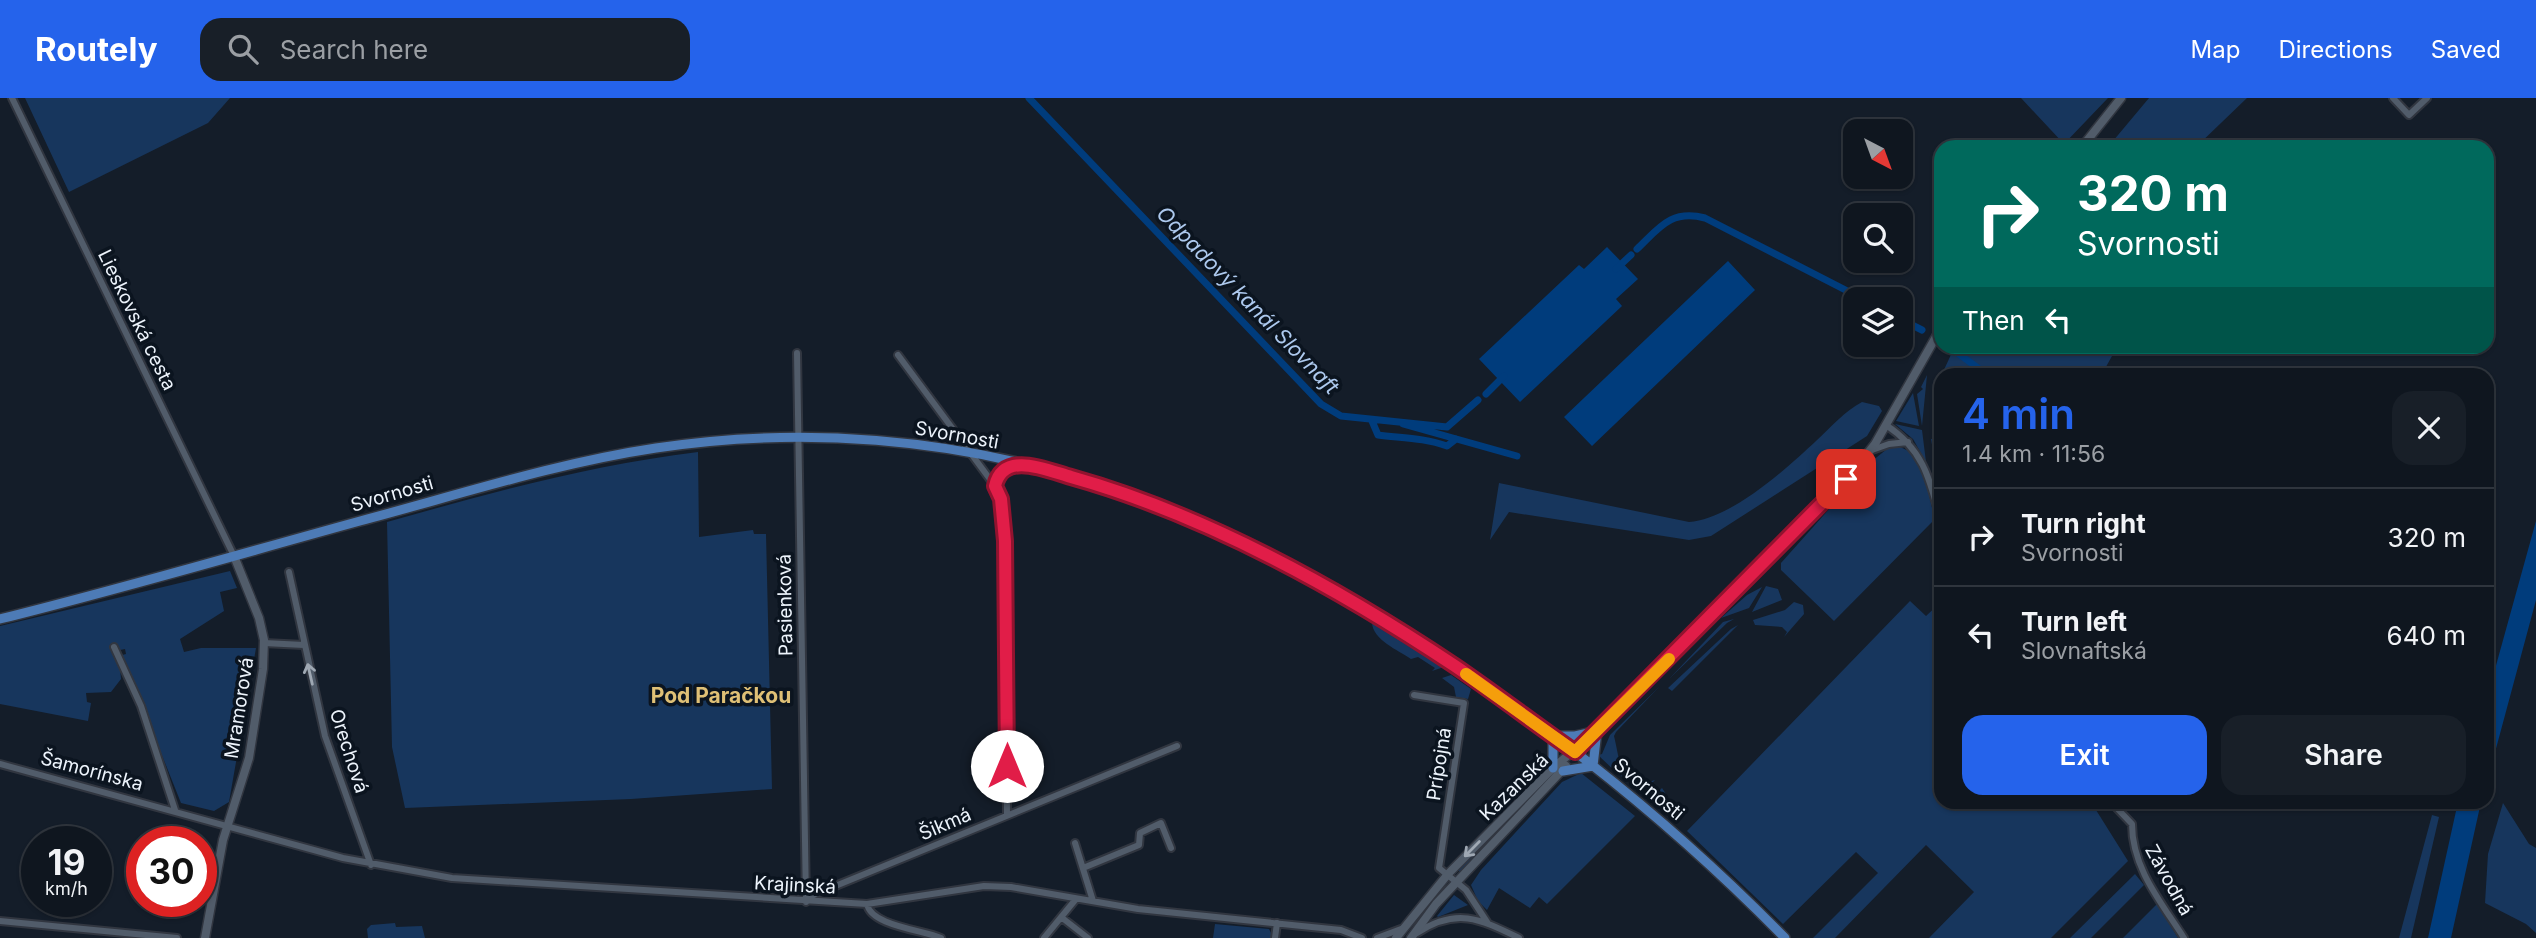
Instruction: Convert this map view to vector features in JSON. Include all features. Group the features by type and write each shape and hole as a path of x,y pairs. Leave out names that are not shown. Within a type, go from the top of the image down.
{"main road":[{"path":"2087,140 2121,98"},
{"path":"1575,752 1821,505 1870,451 1934,340"},
{"name":"Svornosti","path":"0,618 131,586 485,486 620,454 711,442 798,438 889,441 969,453 1080,479 1150,503 1258,552 1419,643 1593,766 1700,855 1785,938"},
{"name":"Mramorová","path":"205,938 227,826 251,747 262,682 264,643 252,594 234,556"},
{"path":"1553,768 1553,736 1575,736 1597,731"},
{"path":"1563,771 1593,766 1597,731"},
{"name":"Kazanská","path":"1396,938 1448,874 1553,768 1575,752"},
{"name":"Kazanská","path":"1412,937 1457,882 1563,771 1575,752"}],"street":[{"name":"Lieskovská cesta","path":"12,98 234,556"},
{"path":"2393,98 2409,115 2427,98"},
{"name":"Pasienková","path":"797,353 806,900"},
{"path":"898,355 995,486 1001,499 1005,541 1007,815"},
{"path":"1886,425 1908,442 1924,467 1934,499"},
{"path":"1870,451 1889,444 1908,442"},
{"path":"995,486 1004,469 1015,463"},
{"name":"Orechová","path":"289,572 326,740 371,865"},
{"path":"264,643 304,645"},
{"name":"Šamorínska","path":"114,647 141,706 174,810"},
{"name":"Prípojná","path":"1414,695 1464,703 1439,868 1448,874"},
{"name":"Šikmá","path":"806,900 1177,746"},
{"name":"Šamorínska","path":"0,764 227,826"},
{"name":"Závodná","path":"2118,809 2132,824 2132,847 2138,861 2184,938"},
{"path":"1083,868 1139,845 1140,833 1161,823 1171,848"},
{"name":"Krajinská","path":"227,826 371,865 452,878 867,904 984,886 1011,887 1138,909 1341,930 1362,938"},
{"path":"1076,843 1093,901"},
{"path":"1448,874 1487,922"},
{"path":"1044,938 1076,899"},
{"path":"867,904 871,914 883,920 941,938"},
{"path":"1412,937 1436,920 1449,917 1487,922 1519,938"},
{"path":"1061,918 1088,938"},
{"path":"0,921 177,938"},
{"path":"1275,938 1277,923"},
{"path":"1377,938 1402,929"}],"shaded area":[{"path":"25,98 230,98 208,123 69,192"},
{"path":"2021,98 2108,98 2068,140 2060,140"},
{"path":"2149,98 2247,98 2203,140 2114,140"},
{"path":"1607,247 1638,279 1616,299 1622,306 1520,402 1479,359 1579,265 1584,269"},
{"path":"1728,261 1755,290 1592,446 1564,417"},
{"path":"1951,354 2113,354 2105,368 1945,368"},
{"path":"1927,375 1922,426 1917,394 1923,389 1921,387"},
{"path":"1913,393 1919,426 1896,421"},
{"path":"1862,402 1879,406 1882,411 1867,436 1711,536 1689,540 1509,512 1490,540 1499,483 1689,522 1705,519 1757,491"},
{"path":"1895,424 1922,430 1926,462 1913,439"},
{"path":"1899,447 1907,451 1920,467 1928,489 1934,520 1834,621 1781,570 1781,563 1872,461 1887,449"},
{"path":"698,452 699,537 753,530 754,534 766,534 772,789 631,799 405,808 392,747 387,522 580,472"},
{"path":"2536,521 2536,600 2494,756 2494,673"},
{"path":"230,571 237,588 220,592 224,611 180,639 184,652 201,648 256,648 229,802 214,811 181,803 122,655 126,654 125,649 120,650 118,645 121,679 111,692 86,693 87,702 91,703 88,721 0,704 0,626"},
{"path":"1766,586 1778,589 1782,600 1752,612"},
{"path":"1762,587 1749,608 1721,618 1747,595"},
{"path":"1910,601 1926,616 1934,609 1934,809 2095,809 2128,861 2051,938 1929,938 1974,892 1926,845 1835,938 1813,938 1878,873 1856,852 1783,924 1687,831"},
{"path":"1794,602 1803,605 1804,614 1784,637 1787,632 1782,627 1755,625 1753,620 1785,610"},
{"path":"1734,619 1727,623 1669,679 1723,622"},
{"path":"1372,623 1444,667 1432,671 1435,668 1418,657 1411,659 1393,648 1377,635"},
{"path":"1738,625 1672,691 1668,688 1731,629"},
{"path":"1451,675 1471,689 1468,699 1456,697 1454,687 1442,678"},
{"path":"1660,686 1614,736 1623,768 1639,780 1639,785 1655,780 1651,784 1659,791 1662,788 1666,794 1659,801 1618,774 1598,755 1602,754 1610,735"},
{"path":"1581,773 1635,816 1547,904 1539,897 1530,908 1499,888 1487,910 1478,901 1471,885 1481,870 1562,782"},
{"path":"2503,803 2529,844 2536,848 2536,933 2526,924 2485,903 2488,854"},
{"path":"2456,809 2479,809 2451,938 2428,938"},
{"path":"2432,815 2439,817 2411,938 2399,938"},
{"path":"1502,825 1504,827 1460,872 1458,870"},
{"path":"2135,874 2144,885 2091,938 2070,938"},
{"path":"1454,895 1468,905 1438,917 1437,916"},
{"path":"2157,904 2178,938 2123,938"},
{"path":"395,923 396,927 422,926 425,938 368,938 367,929 371,925"},
{"path":"1215,924 1269,929 1272,938 1213,938"}],"waterway":[{"name":"Odpadový kanál Slovnaft","path":"1029,98 1321,404 1341,416 1447,427 1478,400"},
{"name":"Odpadový kanál Slovnaft","path":"1637,249 1674,218 1705,218 1843,289"},
{"name":"Odpadový kanál Slovnaft","path":"1616,269 1631,255"},
{"name":"Odpadový kanál Slovnaft","path":"1913,326 1922,330"},
{"name":"Odpadový kanál Slovnaft","path":"1959,354 1978,368"},
{"name":"Odpadový kanál Slovnaft","path":"1486,394 1504,376"},
{"path":"1372,421 1378,435 1447,446 1456,439"},
{"path":"1403,424 1517,456"}],"slow traffic":[{"path":"1466,674 1575,752 1669,659"}],"district":[{"name":"Pod Paračkou","path":"721,695"}],"route":[{"path":"1007,766 1005,541 1001,499 995,486 1004,469 1015,463 1080,479 1150,503 1268,558 1336,594 1425,647 1489,689 1575,752 1846,479"}]}
